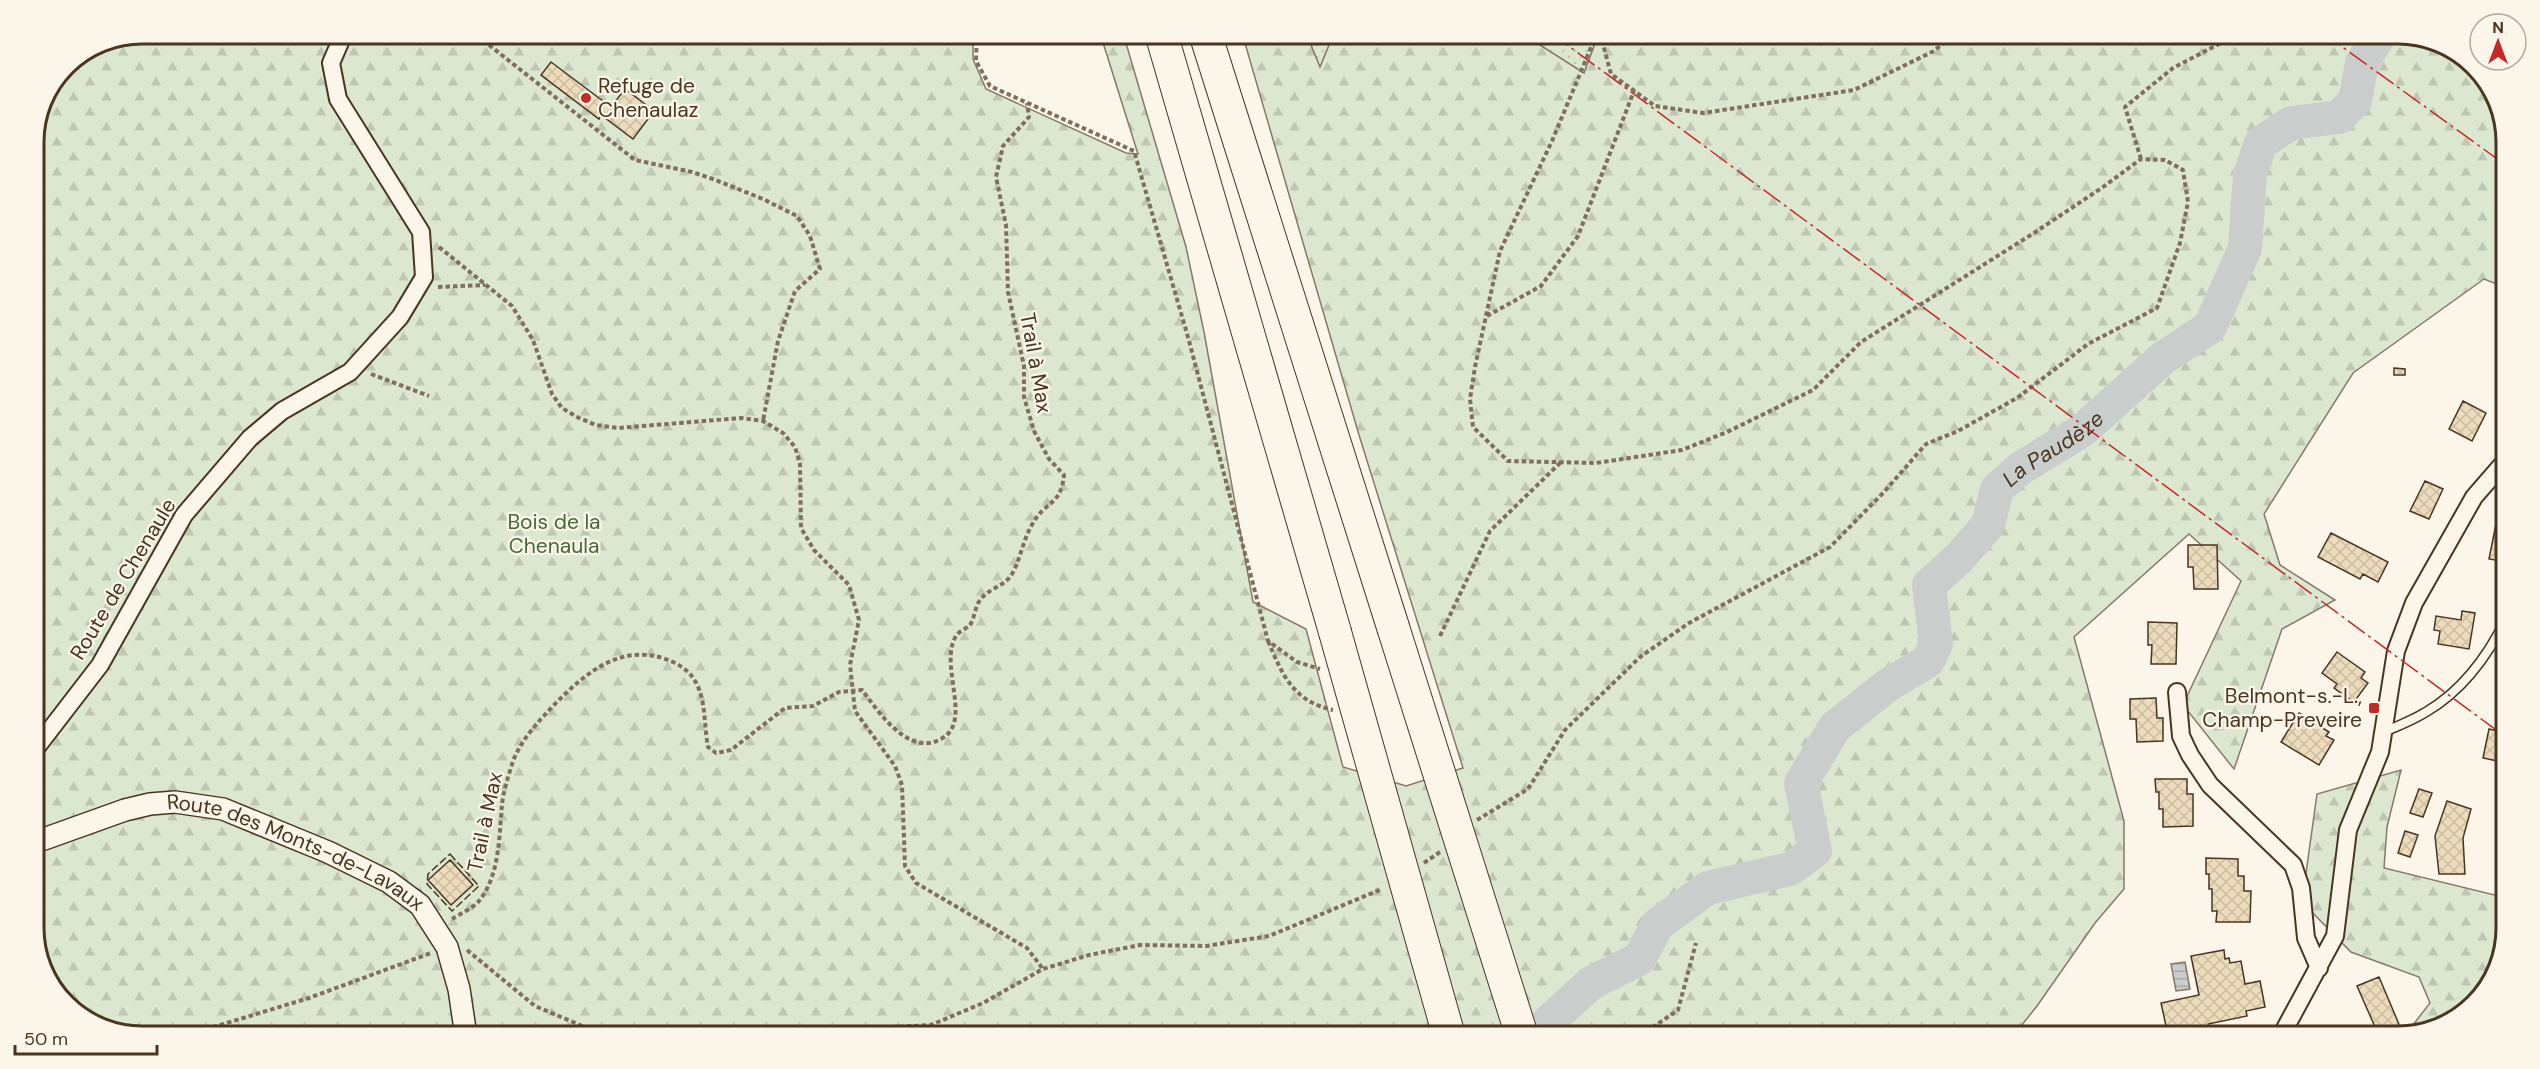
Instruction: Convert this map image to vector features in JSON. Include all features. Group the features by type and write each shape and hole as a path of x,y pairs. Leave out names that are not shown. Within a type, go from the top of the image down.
{"highway":[{"path":"1164,44 1335,632 1446,1026"},
{"path":"1208,44 1519,1026"}],"street":[{"name":"Route de Chenaule","path":"44,738 100,665 184,515 208,485 250,438 282,411 354,368 400,317 424,277 421,232 338,99 331,63 339,44"},
{"path":"2287,1026 2335,936 2348,830 2380,752 2396,651 2414,603 2474,497 2496,472"},
{"path":"2177,692 2181,736 2190,755 2210,785 2293,865 2301,888 2306,938 2319,968"},
{"name":"Route des Monts-de-Lavaux","path":"44,838 125,810 150,804 175,802 215,807 328,852 389,882 420,905 447,946 459,989 465,1026"}],"lane":[{"path":"2383,732 2427,712 2459,688 2496,640"}],"path":[{"path":"977,44 976,61 990,86 1134,151 1188,337 1268,641 1297,662 1323,670"},
{"path":"1475,822 1528,789 1565,730 1640,657 1689,623 1830,547 1884,492 1926,444 1958,431 2017,398 2088,344 2157,308 2180,243 2188,202 2183,170 2165,160 2141,159 2034,233 1861,342 1813,390 1727,432 1683,450 1596,463 1508,461 1473,427 1470,399 1486,316 1500,251 1594,44"},
{"path":"1602,44 1611,74 1655,106 1703,113 1854,90 1934,51 1942,44"},
{"path":"2141,159 2126,107 2173,68 2219,44"},
{"path":"489,45 635,160 692,172 763,199 796,216 810,237 820,269 795,291 778,341 763,422"},
{"path":"1486,316 1541,286 1578,236 1634,91"},
{"name":"Trail à Max","path":"433,924 450,920 478,902 491,878 501,838 502,803 513,761 527,735 576,682 602,665 633,654 658,655 687,669 699,683 708,747 716,753 731,750 785,708 813,706 839,692 862,690 904,737 921,743 939,740 951,731 956,712 952,687 951,649 956,635 968,627 975,617 980,600 1004,584 1012,574 1033,522 1054,502 1063,489 1064,476 1049,459 1034,431 1024,398 1024,366 1008,292 1006,225 996,177 1003,146 1029,117 1027,103"},
{"path":"421,232 512,306 533,340 552,394 562,408 579,418 596,425 618,428 741,418 763,422 783,433 795,447 800,464 801,528 814,550 849,585 859,620 850,665 855,711 895,766 902,784 905,866 916,883 1027,948 1043,969"},
{"path":"418,288 485,285"},
{"path":"354,368 429,396"},
{"path":"1440,636 1490,531 1561,462"},
{"path":"1419,866 1444,848"},
{"path":"912,1026 931,1025 983,1003 1043,969 1089,955 1140,945 1206,946 1269,936 1384,889"},
{"path":"1655,1026 1678,1010 1696,943"},
{"path":"217,1026 309,998 447,946 470,950 536,1006 582,1026"}],"green space":[{"name":"Bois de la Chenaula","path":"973,44 973,59 986,89 1126,153 1138,154 1103,44 1126,44 1186,247 1204,332 1253,602 1306,629 1343,767 1406,786 1463,768 1359,435 1245,44 1311,44 1320,67 1329,44 1538,44 1584,73 1595,44 2398,44 2417,45 2436,51 2453,60 2472,77 2486,98 2495,123 2496,284 2484,279 2353,373 2264,514 2280,565 2335,600 2282,629 2234,769 2183,705 2241,581 2189,534 2074,637 2124,821 2124,889 2095,923 2021,1026 142,1026 123,1024 104,1018 82,1005 64,987 51,965 44,934 44,135 51,104 60,87 72,72 87,60 104,51 123,45"},
{"path":"1310,44 1330,44 1320,68"},
{"path":"1538,44 1595,44 1584,74"},
{"path":"2401,770 2387,827 2384,868 2496,895 2495,946 2489,965 2472,992 2453,1009 2436,1018 2413,1024 2430,1003 2419,977 2351,952 2302,902 2317,794"}],"shaded area":[{"path":"2185,962 2190,989 2176,991 2171,964"}],"building":[{"name":"Refuge de Chenaulaz","path":"551,62 611,107 625,89 654,111 633,139 601,115 599,119 541,75"},
{"path":"2394,368 2405,369 2405,375 2394,375"},
{"path":"2463,401 2486,413 2472,441 2449,429"},
{"path":"2425,481 2443,489 2429,519 2410,511"},
{"path":"2496,524 2496,560 2489,559"},
{"path":"2331,533 2388,562 2378,582 2363,574 2360,579 2318,557"},
{"path":"2188,545 2217,545 2218,589 2194,589 2193,567 2188,567"},
{"path":"2462,611 2475,613 2469,649 2438,644 2440,631 2434,630 2436,616 2461,620"},
{"path":"2148,622 2177,623 2176,664 2151,664 2152,645 2148,645"},
{"path":"2337,652 2365,672 2361,678 2368,683 2354,702 2334,688 2337,684 2322,673"},
{"path":"2156,698 2157,718 2163,718 2163,741 2137,742 2136,719 2130,719 2130,699"},
{"path":"2299,713 2329,732 2326,736 2334,740 2319,765 2281,742"},
{"path":"2489,729 2496,731 2496,761 2483,758"},
{"path":"2155,779 2187,779 2187,794 2193,794 2193,826 2163,827 2163,809 2159,809 2159,792 2156,792"},
{"path":"2419,789 2432,793 2423,817 2410,813"},
{"path":"2447,801 2471,809 2463,838 2465,874 2439,874 2435,836"},
{"path":"2405,831 2418,835 2410,857 2398,853"},
{"path":"2206,858 2238,859 2238,876 2244,876 2244,891 2251,891 2250,922 2216,922 2217,911 2212,911 2212,889 2209,889 2209,874 2206,874"},
{"path":"450,860 473,885 451,905 428,880"},
{"path":"2224,950 2225,959 2229,958 2230,963 2241,961 2245,984 2260,981 2265,1007 2246,1011 2247,1016 2208,1024 2208,1026 2166,1026 2161,1003 2199,995 2191,956"},
{"path":"2379,977 2400,1026 2375,1026 2357,986"}],"waterway":[{"name":"La Paudèze","path":"1544,1026 1591,983 1639,959 1658,924 1708,888 1790,869 1815,851 1801,783 1835,727 1888,685 1928,661 1936,644 1929,585 1958,559 1988,525 1997,489 2021,468 2083,430 2163,358 2210,327 2245,248 2250,175 2261,143 2291,123 2339,117 2355,101 2362,63 2374,44"}],"fence":[{"path":"450,854 479,886 452,911 427,884 428,874 450,854"}],"power":[{"path":"1566,44 2496,730"},
{"path":"2338,44 2496,158"}],"place":[{"name":"Refuge de Chenaulaz","path":"586,98"},
{"name":"Belmont-s.-L., Champ-Preveire","path":"2374,708"}]}
